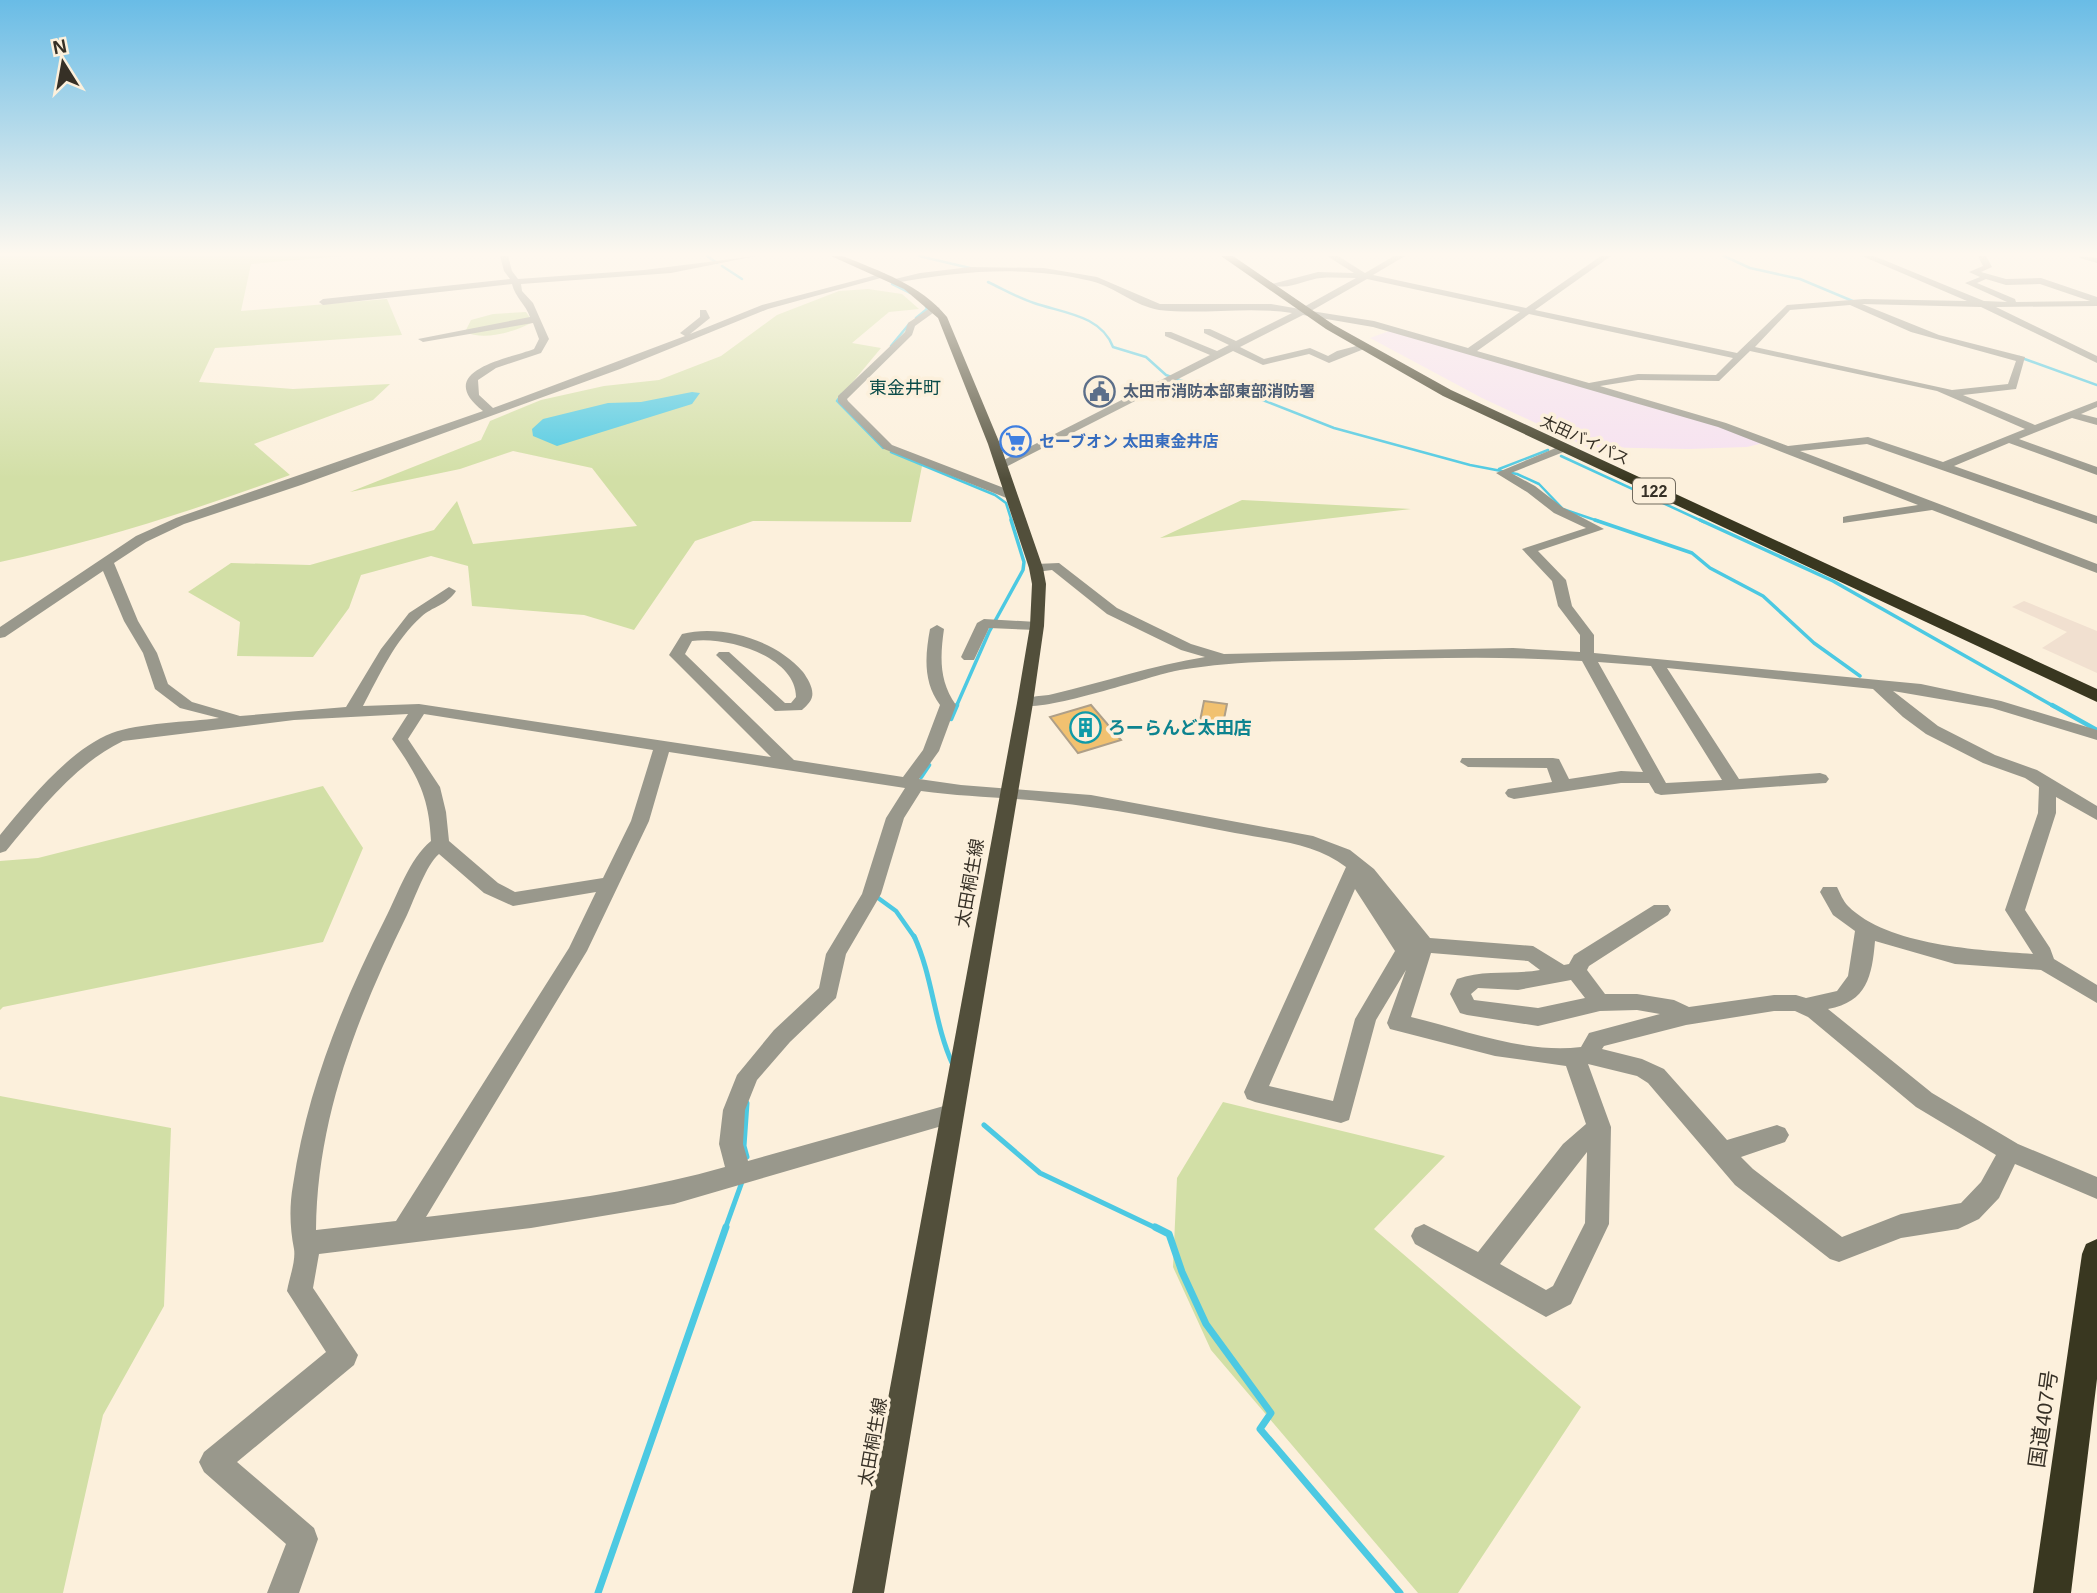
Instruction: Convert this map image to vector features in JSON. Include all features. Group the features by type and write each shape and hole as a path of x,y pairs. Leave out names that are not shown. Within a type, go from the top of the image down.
{"highway":[{"name":"太田バイパス","path":"1338,330 1364,348 1447,393 1562,449 2097,696"},
{"name":"太田バイパス","path":"1344,330 1486,406 2097,684"},
{"name":"国道407号","path":"2052,1593 2097,1254"}],"main road":[{"name":"太田桐生線","path":"868,1593 1037,626 1039,584 1036,568 1013,496 949,330"}],"street":[{"path":"423,339 475,330"},
{"path":"492,412 473,397 471,389 474,378 485,370 541,349 544,335 542,330"},
{"path":"673,345 690,330"},
{"path":"0,634 141,539 180,521 492,412 708,330"},
{"path":"910,330 842,398 843,402 888,447 1013,496"},
{"path":"1004,464 1267,330"},
{"path":"1397,330 1688,414 1787,449 2097,569"},
{"path":"1471,351 1502,330"},
{"path":"1615,330 1740,357"},
{"path":"1591,385 1637,377 1719,378 1765,330"},
{"path":"1920,330 1987,352 2022,359 2012,387 1953,393"},
{"path":"2037,330 2097,360"},
{"path":"1207,331 1268,362 1310,351 1329,360 1340,353 1364,348"},
{"path":"1168,334 1218,355"},
{"path":"1748,348 1953,393 1990,412 2035,429"},
{"path":"1941,467 2096,404"},
{"path":"2071,414 2097,422"},
{"path":"1787,449 1868,440 2097,520"},
{"path":"2010,440 2097,471"},
{"path":"1562,449 1507,471 1558,510 1598,529 1529,549 1559,580 1565,606 1587,635 1587,656 1661,789 1820,779"},
{"path":"1847,520 1933,506"},
{"path":"106,561 131,621 150,653 161,686 186,705 218,715 246,719"},
{"path":"1036,568 1054,566 1112,611 1186,647 1224,658"},
{"path":"353,709 373,672 416,613 443,601 449,591"},
{"path":"969,657 984,623 1037,626"},
{"path":"737,1177 737,1164 731,1144 734,1110 748,1075 782,1037 829,992 836,954 871,894 895,818 931,751 948,705 936,687 933,667 937,629"},
{"path":"724,654 781,708 796,707 804,698 799,676 776,657 722,637 698,634 687,637 677,655 790,766"},
{"path":"1025,704 1050,700 1175,666 1224,658 1513,652 1656,662 1957,694 2097,735"},
{"path":"1656,662 1734,785"},
{"path":"1878,685 1915,719 1957,745 2020,769 2097,814"},
{"path":"0,847 32,808 62,778 114,738 246,719 353,709 419,709 961,791 1007,791 1060,796 1307,840 1343,855 1354,869 1406,951 1366,1018 1341,1112 1255,1092 1354,869"},
{"path":"419,709 400,739 420,764 434,790 440,844 453,857 474,871 491,888 513,898 612,883"},
{"path":"402,1232 577,951 640,821 662,747"},
{"path":"1468,762 1553,763 1563,786"},
{"path":"1514,793 1621,777 1655,778"},
{"path":"2045,963 2043,953 2015,910 2047,813 2048,783"},
{"path":"440,844 428,853 386,936 350,1015 327,1081 308,1162 302,1219 303,1241 309,1243 557,1212 674,1193 951,1114"},
{"path":"1354,869 1367,874 1424,945 1533,954 1569,973 1600,1003"},
{"path":"1830,892 1840,910 1865,929 1890,939 1955,956 2045,963 2097,995"},
{"path":"1661,910 1581,961 1569,973 1518,982 1477,980 1464,985 1460,994 1467,1006 1538,1017 1600,1003 1637,1002 1674,1008 1686,1016"},
{"path":"1807,1007 1816,1001 1832,1001 1846,996 1853,990 1864,953 1865,929"},
{"path":"1424,945 1398,1023 1530,1054 1581,1057 1642,1068 1657,1076 1744,1177 1839,1250 1901,1227 1958,1217 1970,1211 1990,1190 2010,1151"},
{"path":"1581,1057 1597,1039 1686,1016 1774,1003 1796,1003 1816,1011 1924,1100 2010,1151 2097,1188"},
{"path":"1424,1236 1546,1304 1562,1295 1597,1224 1599,1127 1581,1057"},
{"path":"1481,1268 1571,1151 1599,1127"},
{"path":"1722,1152 1777,1135"},
{"path":"284,1593 303,1539 214,1462 344,1355 300,1291 309,1243"}],"shaded area":[{"path":"1393,330 1709,423 1763,443 1747,447 1689,449 1587,447 1482,398 1370,338"},
{"path":"2024,601 2097,631 2097,673 2042,648 2067,632 2012,607"}],"green space":[{"path":"0,330 400,330 402,335 215,348 199,382 293,389 390,384 373,400 254,444 290,475 146,524 0,562"},
{"path":"466,330 512,330 481,336"},
{"path":"756,330 867,330 852,343 881,348 837,401 884,448 922,466 911,522 753,521 695,541 634,630 584,615 472,606 468,566 431,556 361,575 349,608 313,657 237,656 240,622 188,592 231,563 310,565 434,530 457,501 473,544 637,526 592,468 513,451 460,469 350,492 481,440 490,421 541,400 604,386 659,380 721,356"},
{"path":"1242,500 1411,509 1160,538"},
{"path":"323,786 363,848 323,942 3,1007 0,1010 0,861 38,858"},
{"path":"0,1096 171,1128 164,1306 103,1415 63,1593 0,1593"},
{"path":"1223,1102 1445,1156 1374,1229 1581,1407 1458,1593 1418,1593 1211,1350 1173,1267 1177,1178"}],"water":[{"path":"692,392 700,393 692,404 557,446 533,436 532,429 543,419 608,403 641,402"}],"building":[{"path":"1204,701 1227,704 1223,724 1200,721"},
{"name":"ろーらんど太田店","path":"1091,705 1121,740 1078,753 1050,717"}],"waterway":[{"path":"891,346 904,330"},
{"path":"1102,330 1113,347 1146,357 1166,375 1220,395 1255,397 1334,428 1470,465 1517,474 1539,484 1563,509 1601,522"},
{"path":"2019,357 2097,385"},
{"path":"842,394 837,401 883,448"},
{"path":"1499,469 1548,450"},
{"path":"891,452 995,495 1006,503 1012,522"},
{"path":"1561,456 1704,522"},
{"path":"956,707 989,632 1023,570 1024,562 1011,520"},
{"path":"1595,520 1692,553 1710,568 1763,596 1814,643 1860,676"},
{"path":"1700,520 1833,581 2055,707"},
{"path":"951,719 957,705"},
{"path":"2052,705 2097,730"},
{"path":"921,777 929,765"},
{"path":"874,895 896,911 914,937"},
{"path":"914,937 953,1065"},
{"path":"747,1103 744,1146 747,1157"},
{"path":"984,1125 1040,1173 1158,1229"},
{"path":"725,1229 743,1179"},
{"path":"598,1593 726,1227"},
{"path":"1155,1227 1169,1234 1182,1272 1206,1324 1271,1413 1260,1429 1400,1593"}],"place":[{"name":"太田市消防本部東部消防署","path":"1100,391"},
{"name":"セーブオン 太田東金井店","path":"1016,441"},
{"name":"ろーらんど太田店","path":"1085,728"}],"district":[{"name":"東金井町","path":"905,388"}]}
